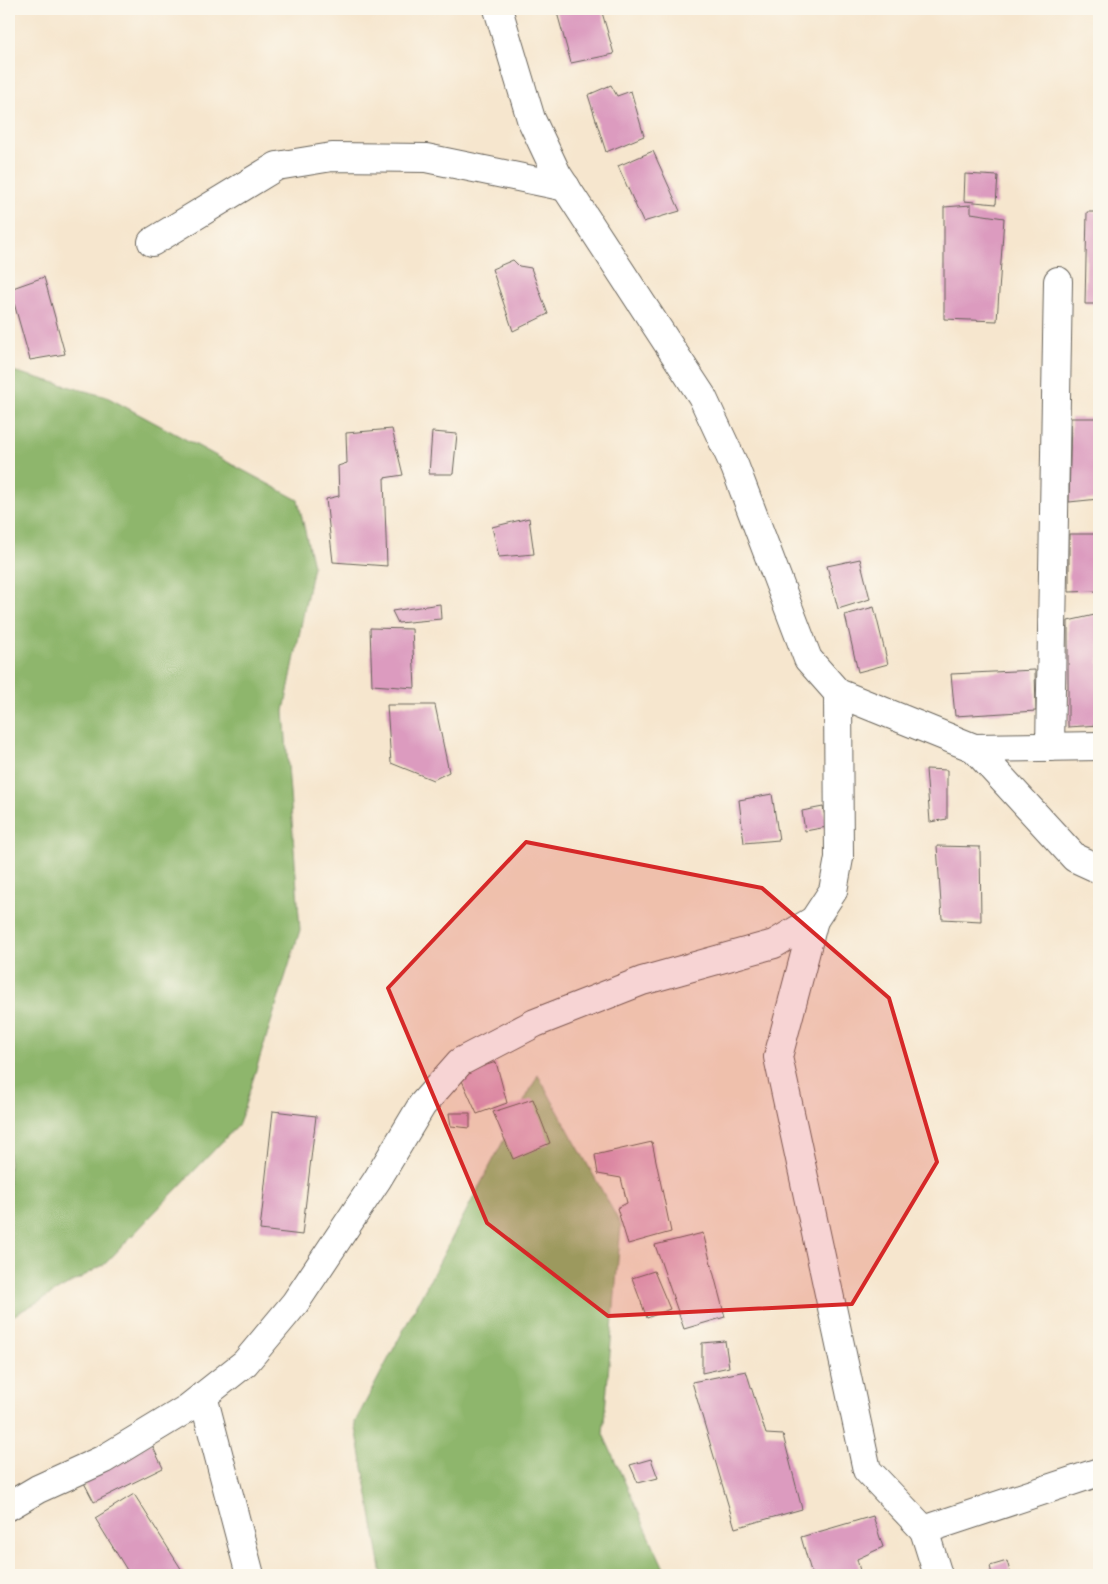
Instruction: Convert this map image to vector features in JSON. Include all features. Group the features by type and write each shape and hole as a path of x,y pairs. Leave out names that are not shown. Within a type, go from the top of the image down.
{"street":[{"path":"498,9 531,120 566,187 702,396 735,467 808,659 838,693 974,748 1099,746"},
{"path":"152,242 277,166 332,157 426,158 566,187"},
{"path":"1050,747 1058,281"},
{"path":"838,693 840,858 833,891 814,920 778,1057 867,1470 924,1530 938,1575"},
{"path":"974,748 1074,858 1099,869"},
{"path":"9,1506 38,1489 104,1458 188,1408 245,1363 295,1303 377,1180 422,1105 460,1062 535,1023 642,981 774,944 814,920"},
{"path":"203,1396 250,1575"},
{"path":"924,1530 1099,1472"}],"highlighted area":[{"path":"526,842 762,888 889,998 937,1162 852,1304 608,1316 487,1223 388,988"}],"green space":[{"path":"9,370 107,397 298,500 313,566 284,711 300,930 239,1124 105,1264 9,1318"},
{"path":"538,1075 621,1225 603,1434 667,1575 382,1575 355,1422"}],"building":[{"path":"556,9 601,9 614,54 571,63"},
{"path":"611,85 617,96 631,91 644,136 606,152 588,95"},
{"path":"653,151 680,211 643,222 618,166"},
{"path":"965,174 998,176 996,204 964,201"},
{"path":"971,205 971,213 1004,218 997,321 944,319 944,207"},
{"path":"1087,212 1099,212 1099,304 1085,304"},
{"path":"513,260 519,266 531,268 548,314 513,331 492,269"},
{"path":"44,277 65,354 30,360 10,289"},
{"path":"1071,418 1099,418 1099,499 1069,502"},
{"path":"392,429 403,475 384,478 387,566 333,562 326,499 339,496 338,466 347,463 346,433"},
{"path":"432,432 457,434 453,474 429,474"},
{"path":"529,518 534,554 499,557 492,527"},
{"path":"1069,534 1099,534 1099,591 1069,592"},
{"path":"860,559 870,599 838,609 827,566"},
{"path":"440,604 441,619 398,623 392,611"},
{"path":"874,607 888,664 858,672 845,615"},
{"path":"1099,614 1099,725 1068,727 1068,621"},
{"path":"370,628 412,629 415,688 372,685"},
{"path":"1035,670 1036,711 955,716 951,674"},
{"path":"387,705 435,705 449,772 433,780 391,763"},
{"path":"926,769 947,770 947,819 930,822"},
{"path":"772,794 779,840 744,843 739,800"},
{"path":"823,807 827,827 805,831 802,811"},
{"path":"937,846 980,847 981,921 942,919"},
{"path":"496,1062 507,1103 477,1114 459,1074"},
{"path":"533,1099 550,1143 513,1159 493,1112"},
{"path":"273,1111 316,1116 302,1235 260,1230"},
{"path":"449,1113 470,1113 470,1128 451,1126"},
{"path":"652,1142 671,1232 628,1244 617,1208 627,1203 621,1178 598,1174 595,1155"},
{"path":"703,1233 725,1317 684,1329 655,1245"},
{"path":"654,1271 670,1309 647,1318 632,1278"},
{"path":"725,1341 729,1367 702,1373 702,1343"},
{"path":"746,1371 766,1434 783,1435 802,1509 735,1528 692,1382"},
{"path":"151,1443 163,1468 94,1502 81,1477"},
{"path":"651,1459 658,1478 638,1483 630,1465"},
{"path":"134,1494 185,1575 130,1575 95,1518"},
{"path":"873,1516 883,1547 857,1559 861,1575 812,1575 801,1537"},
{"path":"1007,1561 1011,1575 992,1575 990,1566"}]}
